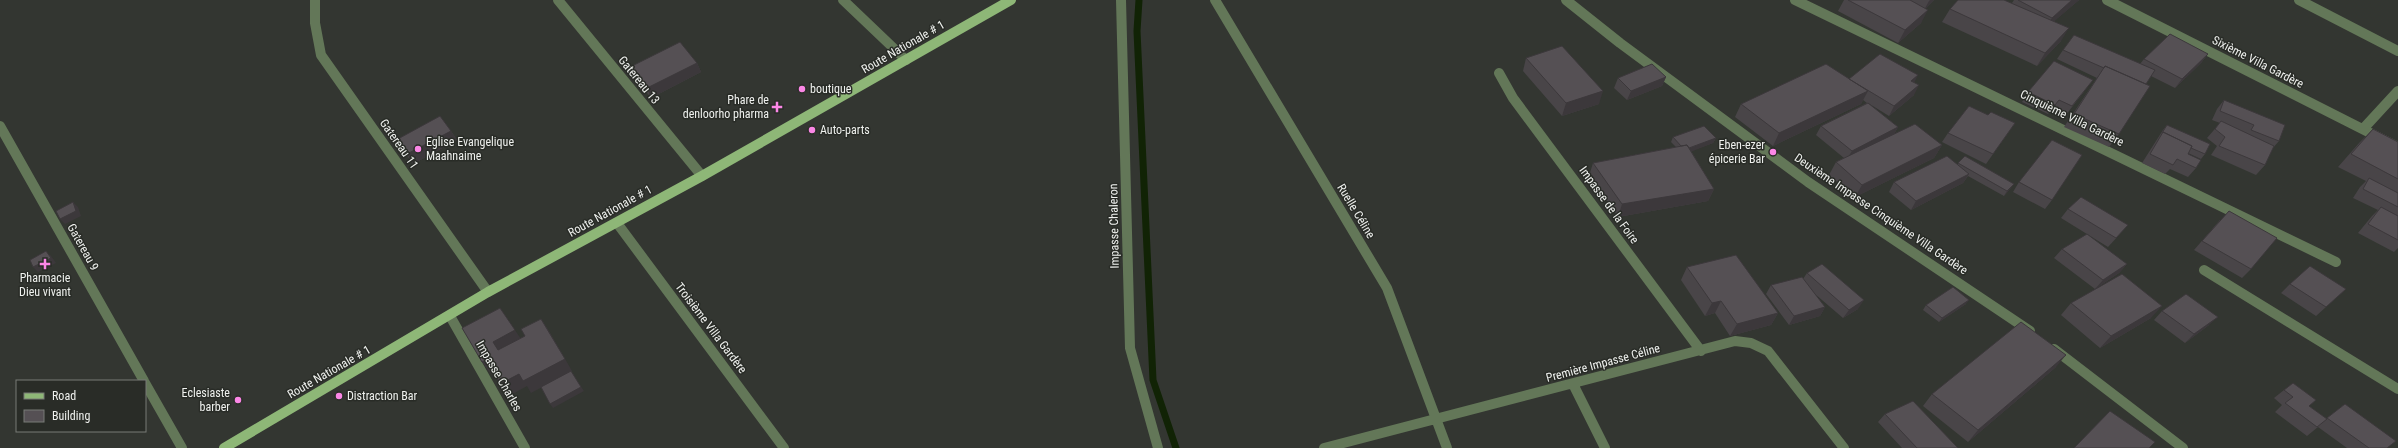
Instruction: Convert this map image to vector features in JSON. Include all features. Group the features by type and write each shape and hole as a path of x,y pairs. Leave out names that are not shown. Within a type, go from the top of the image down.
{"main road":[{"name":"Route Nationale # 1","path":"224,448 450,316 488,292 702,176 1011,0"}],"street":[{"name":"Gatereau 11","path":"315,0 315,23 321,55 488,292"},
{"name":"Gatereau 13","path":"558,0 702,176"},
{"path":"843,0 906,60"},
{"name":"Impasse Chaleron","path":"1121,0 1130,348 1158,448"},
{"name":"Ruelle Céline","path":"1215,0 1387,288 1447,448"},
{"name":"Deuxième Impasse Cinquième Villa Gardère","path":"1566,0 1620,43 1808,182 2043,340 2183,448"},
{"name":"Cinquième Villa Gardère","path":"1795,0 2336,262"},
{"name":"Sixième Villa Gardère","path":"2107,0 2398,147"},
{"path":"2298,0 2398,51"},
{"name":"Impasse de la Foire","path":"1499,73 1513,98 1701,351"},
{"path":"2363,129 2398,91"},
{"name":"Gatereau 9","path":"0,126 144,380"},
{"name":"Troisième Villa Gardère","path":"617,223 784,448"},
{"path":"2204,270 2398,389"},
{"name":"Impasse Charles","path":"450,316 525,448"},
{"name":"Première Impasse Céline","path":"1324,448 1437,420 1735,341 1751,343 1768,351 1844,448"},
{"name":"Gatereau 9","path":"146,384 182,448"},
{"path":"1573,384 1605,448"}],"building":[{"path":"1848,0 1910,0 1928,10 1905,30"},
{"path":"1958,0 2004,0 2069,28 2045,53 1950,9"},
{"path":"2018,0 2072,0 2052,18"},
{"path":"2170,34 2208,54 2182,79 2144,59"},
{"path":"2074,35 2155,70 2146,84 2063,50"},
{"path":"680,42 697,63 647,88 630,67"},
{"path":"1562,46 1603,91 1566,103 1526,58"},
{"path":"1880,54 1918,75 1911,81 1919,85 1894,106 1849,79"},
{"path":"2054,61 2093,80 2072,106 2059,100 2055,105 2028,92"},
{"path":"1652,64 1666,77 1631,91 1618,78"},
{"path":"1826,64 1868,91 1779,133 1741,104"},
{"path":"2105,66 2150,86 2119,134 2074,114"},
{"path":"2224,100 2285,125 2279,141 2251,130 2254,125 2220,111"},
{"path":"1868,103 1898,127 1852,151 1821,126"},
{"path":"1969,106 1988,115 1991,112 2015,123 1993,154 1948,133"},
{"path":"440,116 451,131 407,154 396,140"},
{"path":"2221,121 2274,146 2265,165 2219,146 2225,137 2215,129"},
{"path":"1915,124 1942,145 1862,185 1836,162"},
{"path":"2167,125 2210,144 2205,154 2191,148 2192,146 2163,132 2162,133"},
{"path":"1704,126 1716,138 1689,148 1687,145 1681,146 1673,137"},
{"path":"2373,129 2398,142 2398,179 2351,154"},
{"path":"2163,132 2192,146 2188,154 2201,160 2196,168 2177,159 2173,165 2150,154"},
{"path":"2052,140 2082,155 2052,200 2019,182"},
{"path":"1687,145 1714,189 1622,204 1593,163"},
{"path":"1947,156 1969,174 1916,201 1894,182"},
{"path":"1965,156 2014,184 2007,191 1958,163"},
{"path":"2369,178 2398,193 2398,207 2363,189"},
{"path":"2081,197 2128,225 2116,238 2068,209"},
{"path":"73,202 76,211 60,219 56,211"},
{"path":"2381,207 2398,216 2398,240 2368,224"},
{"path":"2229,211 2277,238 2251,269 2202,241"},
{"path":"2087,234 2127,264 2103,280 2062,249"},
{"path":"46,251 51,258 33,267 30,260"},
{"path":"1736,255 1778,313 1737,324 1721,301 1712,303 1687,267"},
{"path":"1822,264 1864,300 1849,310 1807,273"},
{"path":"2310,266 2346,289 2326,307 2290,284"},
{"path":"2122,274 2162,306 2111,336 2071,303"},
{"path":"1802,277 1825,307 1794,316 1771,285"},
{"path":"1953,287 1969,300 1942,318 1926,305"},
{"path":"2186,294 2218,317 2194,334 2162,311"},
{"path":"500,308 515,330 493,342 498,350 525,336 521,329 541,319 565,359 523,381 519,374 500,384 487,359 482,362 462,328"},
{"path":"2021,322 2066,355 1978,430 1932,394"},
{"path":"571,371 581,387 550,404 541,387"},
{"path":"2293,383 2316,400 2309,406 2327,419 2317,427 2285,403 2293,397 2284,390"},
{"path":"1913,401 1958,448 1917,448 1885,414"},
{"path":"2345,404 2396,441 2387,448 2369,448 2327,418"},
{"path":"2110,411 2155,442 2149,448 2074,448"}],"waterway":[{"path":"1139,0 1137,31 1153,380 1176,448"}],"place":[{"name":"boutique","path":"802,89"},
{"name":"Phare de denloorho pharma","path":"777,107"},
{"name":"Auto-parts","path":"812,130"},
{"name":"Eglise Evangelique Maahnaime","path":"418,149"},
{"name":"Eben-ezer épicerie Bar","path":"1773,152"},
{"name":"Pharmacie Dieu vivant","path":"45,264"},
{"name":"Distraction Bar","path":"339,396"},
{"name":"Eclesiaste barber","path":"238,400"}]}
